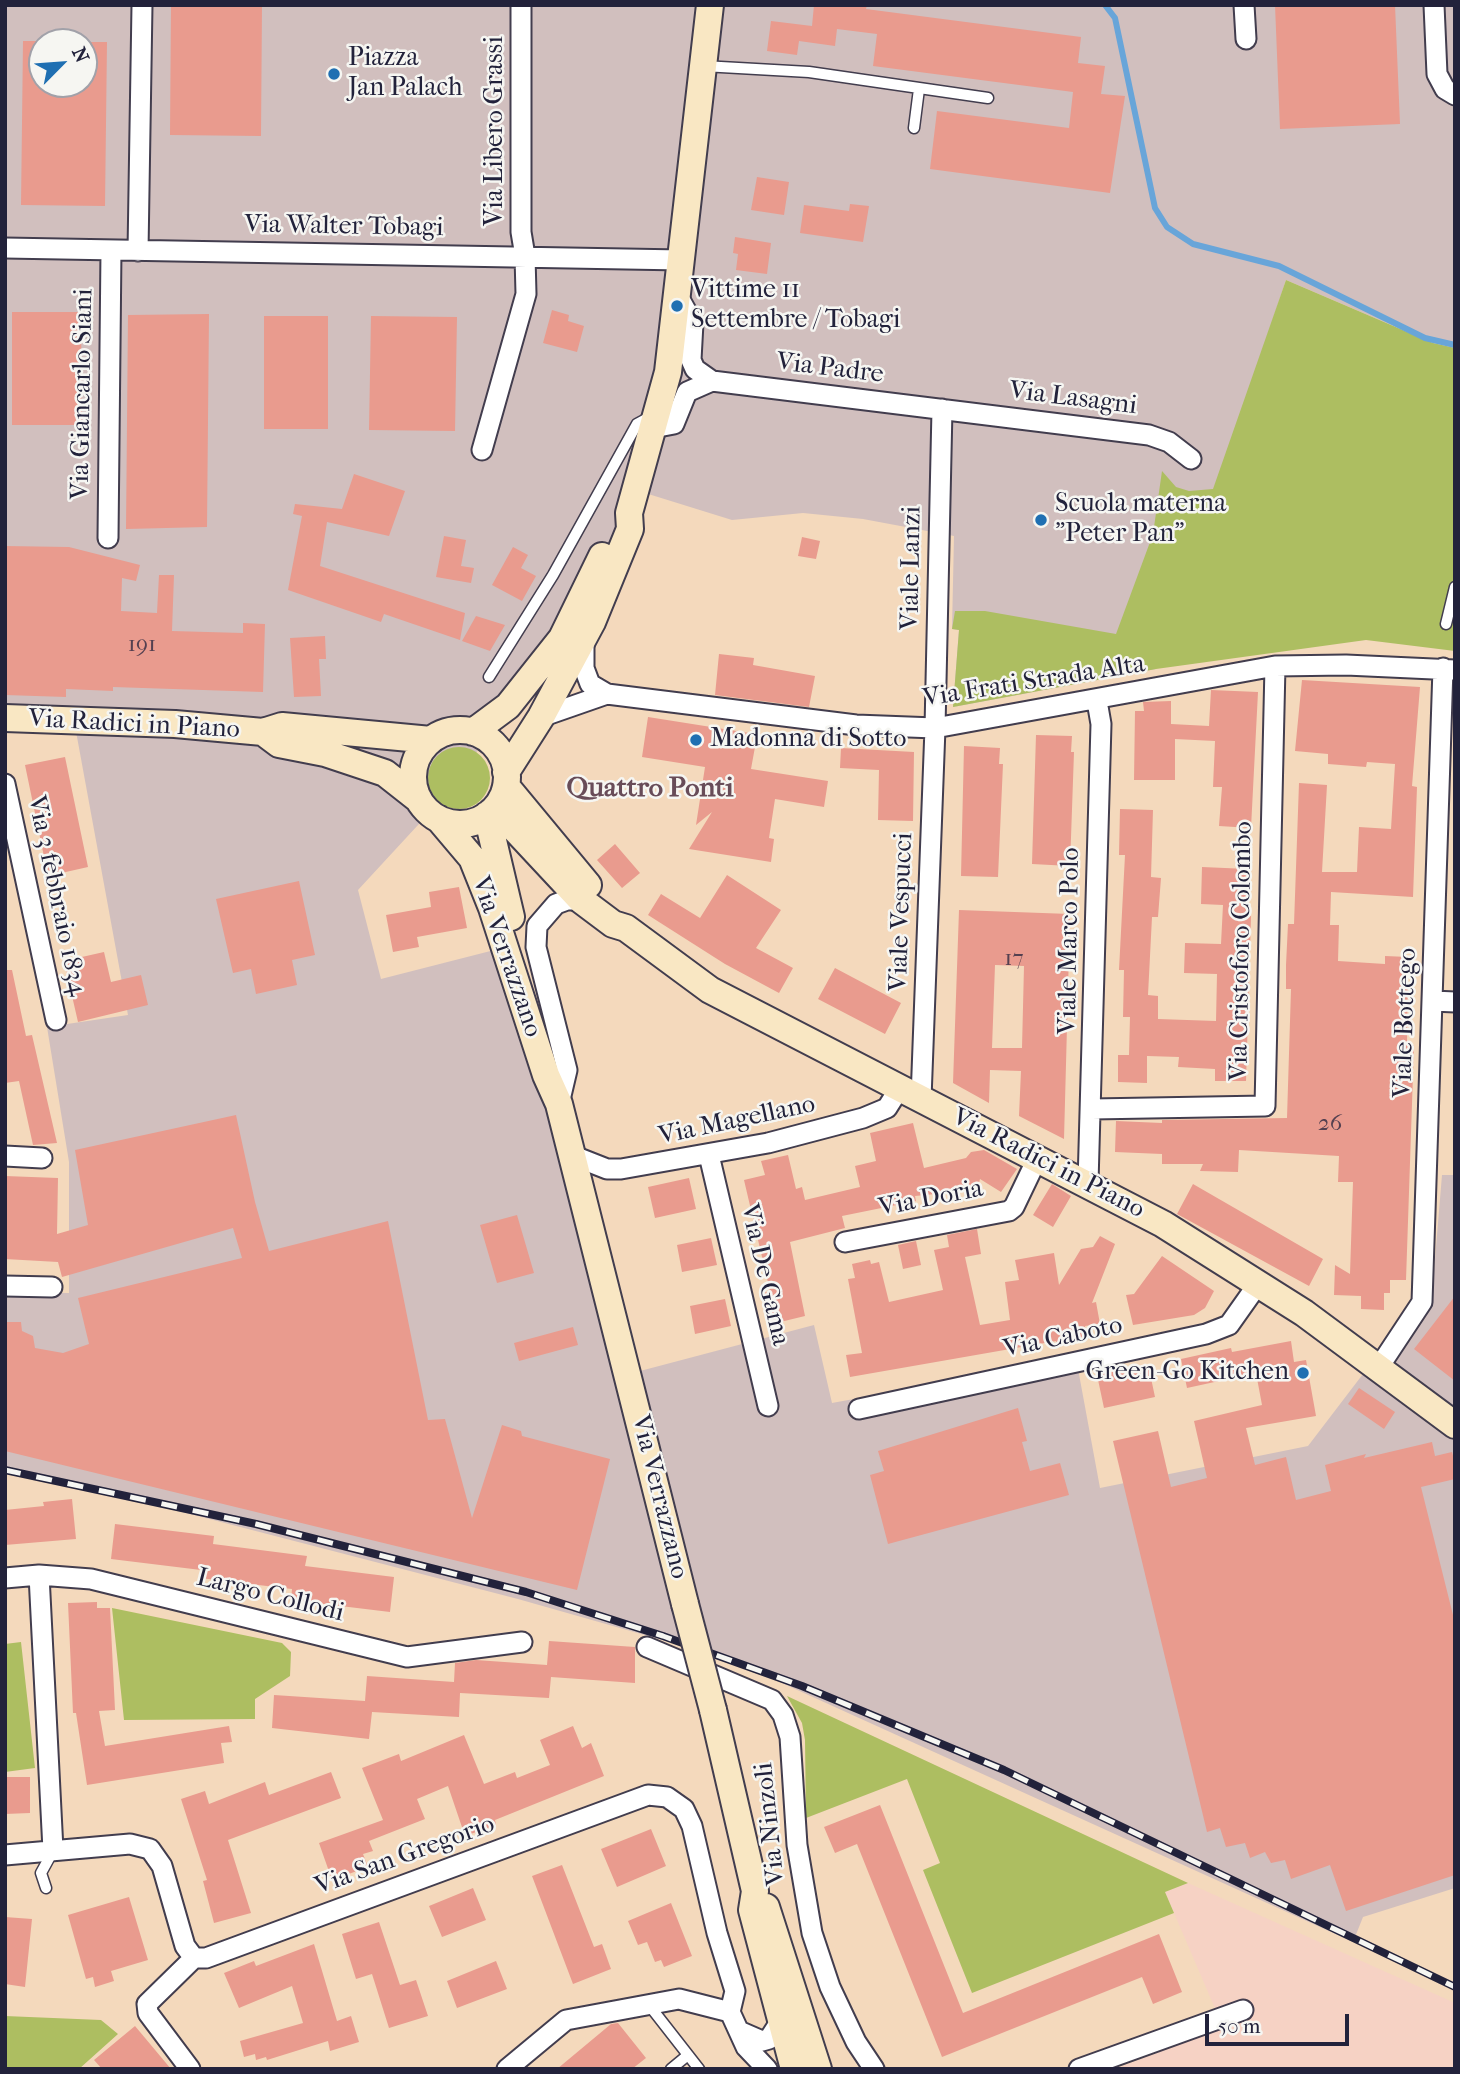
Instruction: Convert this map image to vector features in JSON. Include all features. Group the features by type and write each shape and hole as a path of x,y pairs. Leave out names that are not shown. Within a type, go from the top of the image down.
{"main road":[{"path":"439,819 468,823 489,814 501,800 506,779 584,638 630,529 629,513 668,372 679,298 710,5"},
{"path":"474,732 508,706 562,638 619,522 629,513"},
{"name":"Via Radici in Piano","path":"5,719 175,724 263,732 282,726 431,740 451,731 474,732 484,736 499,751 506,779 587,883 620,917 626,928"},
{"name":"Via Radici in Piano","path":"263,732 279,744 325,753 385,773 439,819"},
{"path":"418,799 413,774 416,761 431,740"},
{"name":"Via Radici in Piano","path":"489,814 511,825 581,900 613,924 626,928 710,990 1163,1224 1258,1284 1379,1367 1455,1425"},
{"name":"Via Verrazzano","path":"489,814 525,972 557,1071 559,1104"},
{"name":"Via Verrazzano","path":"439,819 472,858 496,921 546,1075 559,1104 713,1710 755,1891 766,1907 780,1944 800,2018 818,2069"},
{"name":"Via Verrazzano","path":"755,1891 752,1910 794,2069"}],"street":[{"path":"138,251 142,5"},
{"name":"Via Libero Grassi","path":"482,450 526,294 526,256 521,232 522,5"},
{"path":"1244,5 1246,39"},
{"path":"1434,5 1437,74 1445,89 1455,95"},
{"name":"Via Walter Tobagi","path":"5,248 682,260"},
{"name":"Via Giancarlo Siani","path":"108,538 111,250"},
{"path":"679,298 693,323 691,360 695,369 712,381"},
{"path":"655,421 674,425 687,392 712,381"},
{"name":"Via Padre","path":"712,381 942,409"},
{"name":"Via Lasagni","path":"942,409 1149,435 1169,442 1191,459"},
{"name":"Viale Lanzi","path":"935,728 942,409"},
{"path":"584,638 584,668 590,684 607,694"},
{"name":"Via Frati Strada Alta","path":"541,717 607,694 856,725 935,728 1097,701 1275,666 1449,669"},
{"name":"Via Cristoforo Colombo","path":"1092,1109 1265,1106 1275,666"},
{"name":"Viale Bottego","path":"1379,1367 1422,1302 1449,669"},
{"name":"Viale Marco Polo","path":"1088,1183 1101,724 1097,701"},
{"name":"Viale Vespucci","path":"910,1094 935,728"},
{"name":"Via 3 febbraio 1834","path":"5,784 56,1020"},
{"name":"Via Verrazzano","path":"559,1104 567,1070 536,947 537,926 555,904 567,900 581,900"},
{"path":"1433,1001 1455,1002"},
{"name":"Via Magellano","path":"574,1156 607,1169 646,1167 818,1132 863,1118 910,1094"},
{"name":"Via De Gama","path":"709,1155 768,1406"},
{"path":"5,1156 42,1158"},
{"name":"Via Doria","path":"845,1242 1009,1211 1014,1208 1037,1159"},
{"name":"Via Caboto","path":"859,1409 1206,1334 1229,1325 1258,1284"},
{"path":"5,1286 52,1287"},
{"path":"39,1575 53,1850"},
{"name":"Largo Collodi","path":"5,1578 39,1575 92,1579 407,1657 522,1642"},
{"name":"Via Ninzoli","path":"647,1647 772,1700 783,1715 790,1737 797,1845 813,1933 830,1987 856,2042 874,2069"},
{"name":"Via San Gregorio","path":"194,1958 206,1958 648,1795 667,1797 676,1803 684,1809 692,1826 717,1933 735,1991 730,2012"},
{"path":"5,1855 130,1844 150,1849 162,1866 185,1947 194,1958 148,2004 148,2013 190,2069"},
{"path":"507,2069 566,2020 679,1999 730,2012 746,2047 767,2069"},
{"path":"1079,2069 1243,2010"},
{"path":"739,2031 762,2040 769,2039 780,2022"}],"lane":[{"path":"703,66 809,72 988,98"},
{"path":"914,128 919,89"},
{"path":"489,677 553,575 637,424 655,421"},
{"path":"1446,624 1455,587"},
{"path":"46,1888 41,1873 53,1850"},
{"path":"648,2005 699,2069"},
{"path":"671,2069 688,2055"}],"shaded area":[{"path":"5,5 1455,5 1455,348 1433,343 1286,280 1156,669 953,707 959,630 952,629 954,536 863,519 803,513 732,520 629,488 605,565 509,708 442,799 358,890 381,979 514,945 625,1375 814,1325 832,1403 1076,1358 1100,1488 1308,1446 1379,1353 1434,1271 1442,1175 1455,1175 1455,1888 1363,1917 1353,1942 729,1659 518,1599 5,1466 5,1292 69,1293 69,1162 47,1027 128,1015 75,726 5,725"},
{"path":"1188,1883 1455,2003 1455,2069 1115,2069 1223,2027 1165,1892"}],"green space":[{"path":"1286,280 1433,343 1455,348 1455,651 1366,640 1156,669 953,707 959,630 952,629 955,611 985,611 1116,634 1153,534 1162,471 1176,487 1189,491 1213,489"},
{"path":"453,747 465,747 481,756 488,766 488,790 481,800 465,809 453,809 442,804 433,795 428,784 428,772 433,761 442,752"},
{"path":"112,1608 282,1643 291,1652 290,1676 255,1699 255,1719 124,1720"},
{"path":"21,1642 35,1768 5,1772 5,1644"},
{"path":"787,1696 1188,1883 1165,1892 1174,1913 972,1993 923,1870 940,1863 907,1779 806,1818 805,1740 802,1723"},
{"path":"5,2016 101,2020 118,2034 79,2069 5,2069"}],"building":[{"path":"171,5 262,5 261,136 170,135"},
{"path":"814,5 867,5 866,9 1081,37 1078,63 1105,66 1101,94 1125,96 1110,193 930,169 937,111 1069,128 1073,92 873,66 877,34 837,29 835,46 799,41 797,55 767,51 771,21 812,26"},
{"path":"1275,5 1395,5 1400,124 1280,129"},
{"path":"23,41 28,41 28,98 98,98 98,42 107,42 105,206 21,205"},
{"path":"757,177 789,182 784,215 751,210"},
{"path":"850,204 869,206 863,242 800,233 804,205 849,211"},
{"path":"735,237 771,243 767,274 736,270 738,254 733,253"},
{"path":"552,310 569,315 568,321 584,326 577,352 543,343"},
{"path":"12,312 81,312 82,425 12,425"},
{"path":"209,314 207,527 126,529 128,315"},
{"path":"264,316 328,316 328,429 264,429"},
{"path":"371,316 457,317 455,431 369,430"},
{"path":"354,474 405,491 389,536 327,522 320,566 465,613 460,640 384,614 381,622 288,590 302,516 293,514 295,504 342,509"},
{"path":"444,536 466,540 461,566 474,568 471,583 436,577"},
{"path":"802,537 820,541 816,559 798,556"},
{"path":"5,546 69,547 140,565 136,581 122,578 121,611 157,613 159,575 174,575 172,631 243,633 243,623 265,624 263,692 113,687 113,691 66,689 66,697 5,695"},
{"path":"513,547 528,555 521,568 536,576 522,601 492,585"},
{"path":"476,616 505,625 490,651 462,641"},
{"path":"325,636 326,659 319,659 321,696 294,697 290,638"},
{"path":"719,654 754,658 753,665 815,676 809,707 715,695"},
{"path":"1302,680 1420,687 1412,786 1417,787 1413,897 1331,892 1330,925 1339,925 1338,961 1385,964 1385,956 1408,957 1407,1045 1414,1045 1406,1280 1390,1280 1390,1293 1384,1293 1384,1310 1361,1309 1361,1296 1334,1295 1335,1265 1350,1274 1353,1182 1338,1182 1339,1156 1239,1150 1238,1172 1200,1171 1203,1164 1162,1164 1162,1154 1115,1152 1116,1121 1162,1123 1162,1120 1287,1118 1291,989 1286,989 1286,965 1288,924 1294,924 1299,783 1327,785 1322,872 1357,872 1359,827 1391,829 1395,764 1367,762 1366,767 1328,764 1328,754 1295,751"},
{"path":"1211,690 1258,692 1251,828 1219,826 1222,787 1213,787 1215,741 1175,739 1175,780 1134,780 1135,711 1144,711 1143,702 1171,701 1171,724 1209,726"},
{"path":"648,717 749,733 747,746 755,747 751,769 828,781 824,807 775,799 769,838 774,839 771,862 689,849 712,812 696,825 705,767 642,757"},
{"path":"1036,735 1072,736 1071,752 1074,752 1070,866 1032,864"},
{"path":"964,746 1000,748 999,764 1003,764 998,877 961,876"},
{"path":"841,748 914,752 913,821 878,820 879,770 840,768"},
{"path":"65,757 88,867 48,876 25,765"},
{"path":"1120,809 1153,810 1151,877 1161,878 1158,917 1152,917 1148,995 1158,996 1158,1019 1216,1021 1217,974 1184,973 1185,943 1221,944 1223,905 1201,904 1202,867 1248,869 1247,916 1251,916 1246,1081 1215,1081 1215,1069 1178,1067 1179,1057 1147,1056 1147,1083 1118,1082 1118,1055 1129,1055 1130,1017 1123,1017 1124,970 1119,970 1125,855 1119,855"},
{"path":"615,844 640,873 622,888 597,860"},
{"path":"727,875 781,910 756,948 793,968 779,993 725,964 648,915 661,894 700,918"},
{"path":"299,881 315,955 292,960 297,985 256,994 251,969 233,973 216,899"},
{"path":"459,887 467,928 417,937 419,947 393,952 386,915 431,907 429,892"},
{"path":"959,910 1070,914 1064,1139 1019,1116 1021,1071 990,1070 989,1103 953,1083","holes":["995,965 1024,966 1022,1048 992,1048"]},
{"path":"104,952 111,982 141,975 148,1005 78,1022 64,961"},
{"path":"835,968 901,1003 885,1034 818,999"},
{"path":"5,970 12,970 26,1036 32,1035 57,1143 33,1145 19,1081 5,1083"},
{"path":"236,1115 269,1251 388,1221 428,1420 445,1419 472,1518 502,1425 521,1431 522,1436 610,1459 577,1590 5,1451 5,1322 21,1322 22,1331 33,1336 35,1348 63,1353 89,1344 78,1298 242,1258 233,1228 62,1277 58,1262 5,1259 5,1176 58,1178 57,1234 88,1225 75,1150"},
{"path":"913,1123 924,1168 966,1158 971,1152 984,1150 1017,1169 1001,1192 980,1179 977,1190 915,1196 916,1201 842,1216 845,1228 790,1242 805,1316 772,1324 764,1293 770,1291 744,1180 765,1175 761,1161 788,1155 796,1189 802,1187 805,1200 860,1187 855,1166 876,1161 870,1133"},
{"path":"689,1178 696,1209 655,1218 648,1187"},
{"path":"1052,1184 1071,1196 1053,1227 1033,1215"},
{"path":"1193,1184 1323,1259 1309,1286 1177,1214"},
{"path":"517,1215 534,1273 497,1283 480,1225"},
{"path":"977,1229 981,1254 965,1257 980,1325 1010,1320 1005,1282 1019,1280 1015,1260 1054,1253 1059,1285 1081,1249 1093,1247 1100,1236 1115,1244 1092,1303 1096,1302 1100,1324 1085,1326 1087,1338 850,1377 846,1355 862,1353 848,1279 855,1278 852,1264 870,1260 871,1264 879,1262 889,1302 943,1290 934,1250 949,1247 947,1235"},
{"path":"711,1238 717,1265 682,1272 677,1245"},
{"path":"916,1241 921,1265 903,1269 898,1245"},
{"path":"1162,1256 1214,1291 1205,1308 1194,1315 1133,1325 1126,1295 1134,1294"},
{"path":"1455,1296 1455,1381 1414,1349"},
{"path":"725,1299 731,1326 695,1334 690,1306"},
{"path":"573,1327 578,1345 519,1361 514,1343"},
{"path":"1291,1341 1294,1362 1306,1360 1316,1416 1246,1428 1255,1465 1286,1457 1296,1500 1331,1491 1325,1465 1366,1454 1364,1458 1432,1442 1435,1456 1452,1452 1455,1464 1455,1479 1421,1487 1455,1623 1455,1875 1346,1911 1330,1865 1291,1879 1285,1860 1271,1863 1265,1852 1250,1858 1245,1843 1226,1847 1220,1828 1207,1832 1113,1441 1158,1431 1171,1487 1207,1478 1194,1421 1262,1405 1256,1373 1187,1388 1181,1359 1231,1348 1232,1352"},
{"path":"1148,1364 1155,1397 1104,1408 1097,1375"},
{"path":"1359,1388 1395,1412 1384,1429 1348,1404"},
{"path":"1018,1408 1027,1441 1022,1442 1030,1471 1060,1463 1069,1495 888,1544 870,1475 884,1471 878,1451"},
{"path":"72,1499 76,1539 5,1545 5,1510 44,1506 43,1502"},
{"path":"115,1524 214,1536 213,1544 307,1556 305,1566 394,1577 390,1612 291,1600 292,1589 200,1578 201,1570 111,1559"},
{"path":"97,1602 97,1608 110,1608 115,1710 99,1711 105,1746 229,1726 232,1742 221,1743 224,1763 87,1785 76,1713 73,1713 68,1603"},
{"path":"549,1641 635,1647 635,1683 551,1677 549,1698 460,1693 459,1717 372,1712 369,1739 272,1728 274,1695 365,1701 367,1676 454,1682 455,1663 476,1660 547,1665"},
{"path":"573,1726 582,1748 591,1743 604,1776 495,1820 496,1825 465,1836 448,1786 417,1799 425,1819 369,1841 373,1851 363,1854 368,1867 332,1880 319,1843 383,1820 362,1768 399,1754 401,1761 464,1735 484,1784 515,1772 517,1778 550,1765 540,1740"},
{"path":"331,1772 341,1798 228,1840 251,1913 214,1923 203,1881 207,1880 181,1799 205,1791 209,1804 265,1782 269,1795"},
{"path":"5,1777 30,1777 30,1813 5,1814"},
{"path":"880,1805 963,2013 1159,1934 1182,1992 1153,2004 1142,1977 942,2057 857,1844 835,1853 824,1827"},
{"path":"651,1829 666,1866 617,1887 601,1849"},
{"path":"562,1865 594,1947 602,1944 611,1969 573,1984 532,1876"},
{"path":"473,1888 486,1920 442,1937 429,1906"},
{"path":"129,1897 148,1960 111,1971 114,1981 95,1987 93,1977 86,1979 68,1915"},
{"path":"671,1903 692,1956 664,1967 661,1960 655,1962 647,1942 638,1945 628,1921"},
{"path":"5,1917 32,1919 25,1987 5,1984"},
{"path":"379,1922 400,1985 416,1980 428,2016 389,2028 372,1974 356,1979 342,1934"},
{"path":"314,1944 337,2021 351,2016 359,2042 330,2051 328,2041 267,2060 266,2057 256,2060 255,2054 244,2057 240,2041 303,2023 292,1986 239,2008 224,1973 254,1961 256,1966"},
{"path":"496,1961 507,1989 457,2008 447,1981"},
{"path":"618,2023 646,2058 632,2069 557,2069 611,2024"},
{"path":"135,2026 171,2069 102,2069 94,2060"}],"waterway":[{"path":"1105,5 1115,18 1155,208 1167,227 1193,244 1279,266 1425,338 1455,345"}],"railway":[{"path":"5,1470 256,1524 526,1592 663,1636 802,1686 1004,1770 1455,1987"}],"place":[{"name":"Piazza Jan Palach","path":"334,74"},
{"name":"Vittime 11 Settembre / Tobagi","path":"677,306"},
{"name":"Scuola materna \"Peter Pan\"","path":"1041,520"},
{"name":"Madonna di Sotto","path":"696,740"},
{"name":"Green-Go Kitchen","path":"1303,1373"}],"district":[{"name":"Quattro Ponti","path":"650,789"}]}
